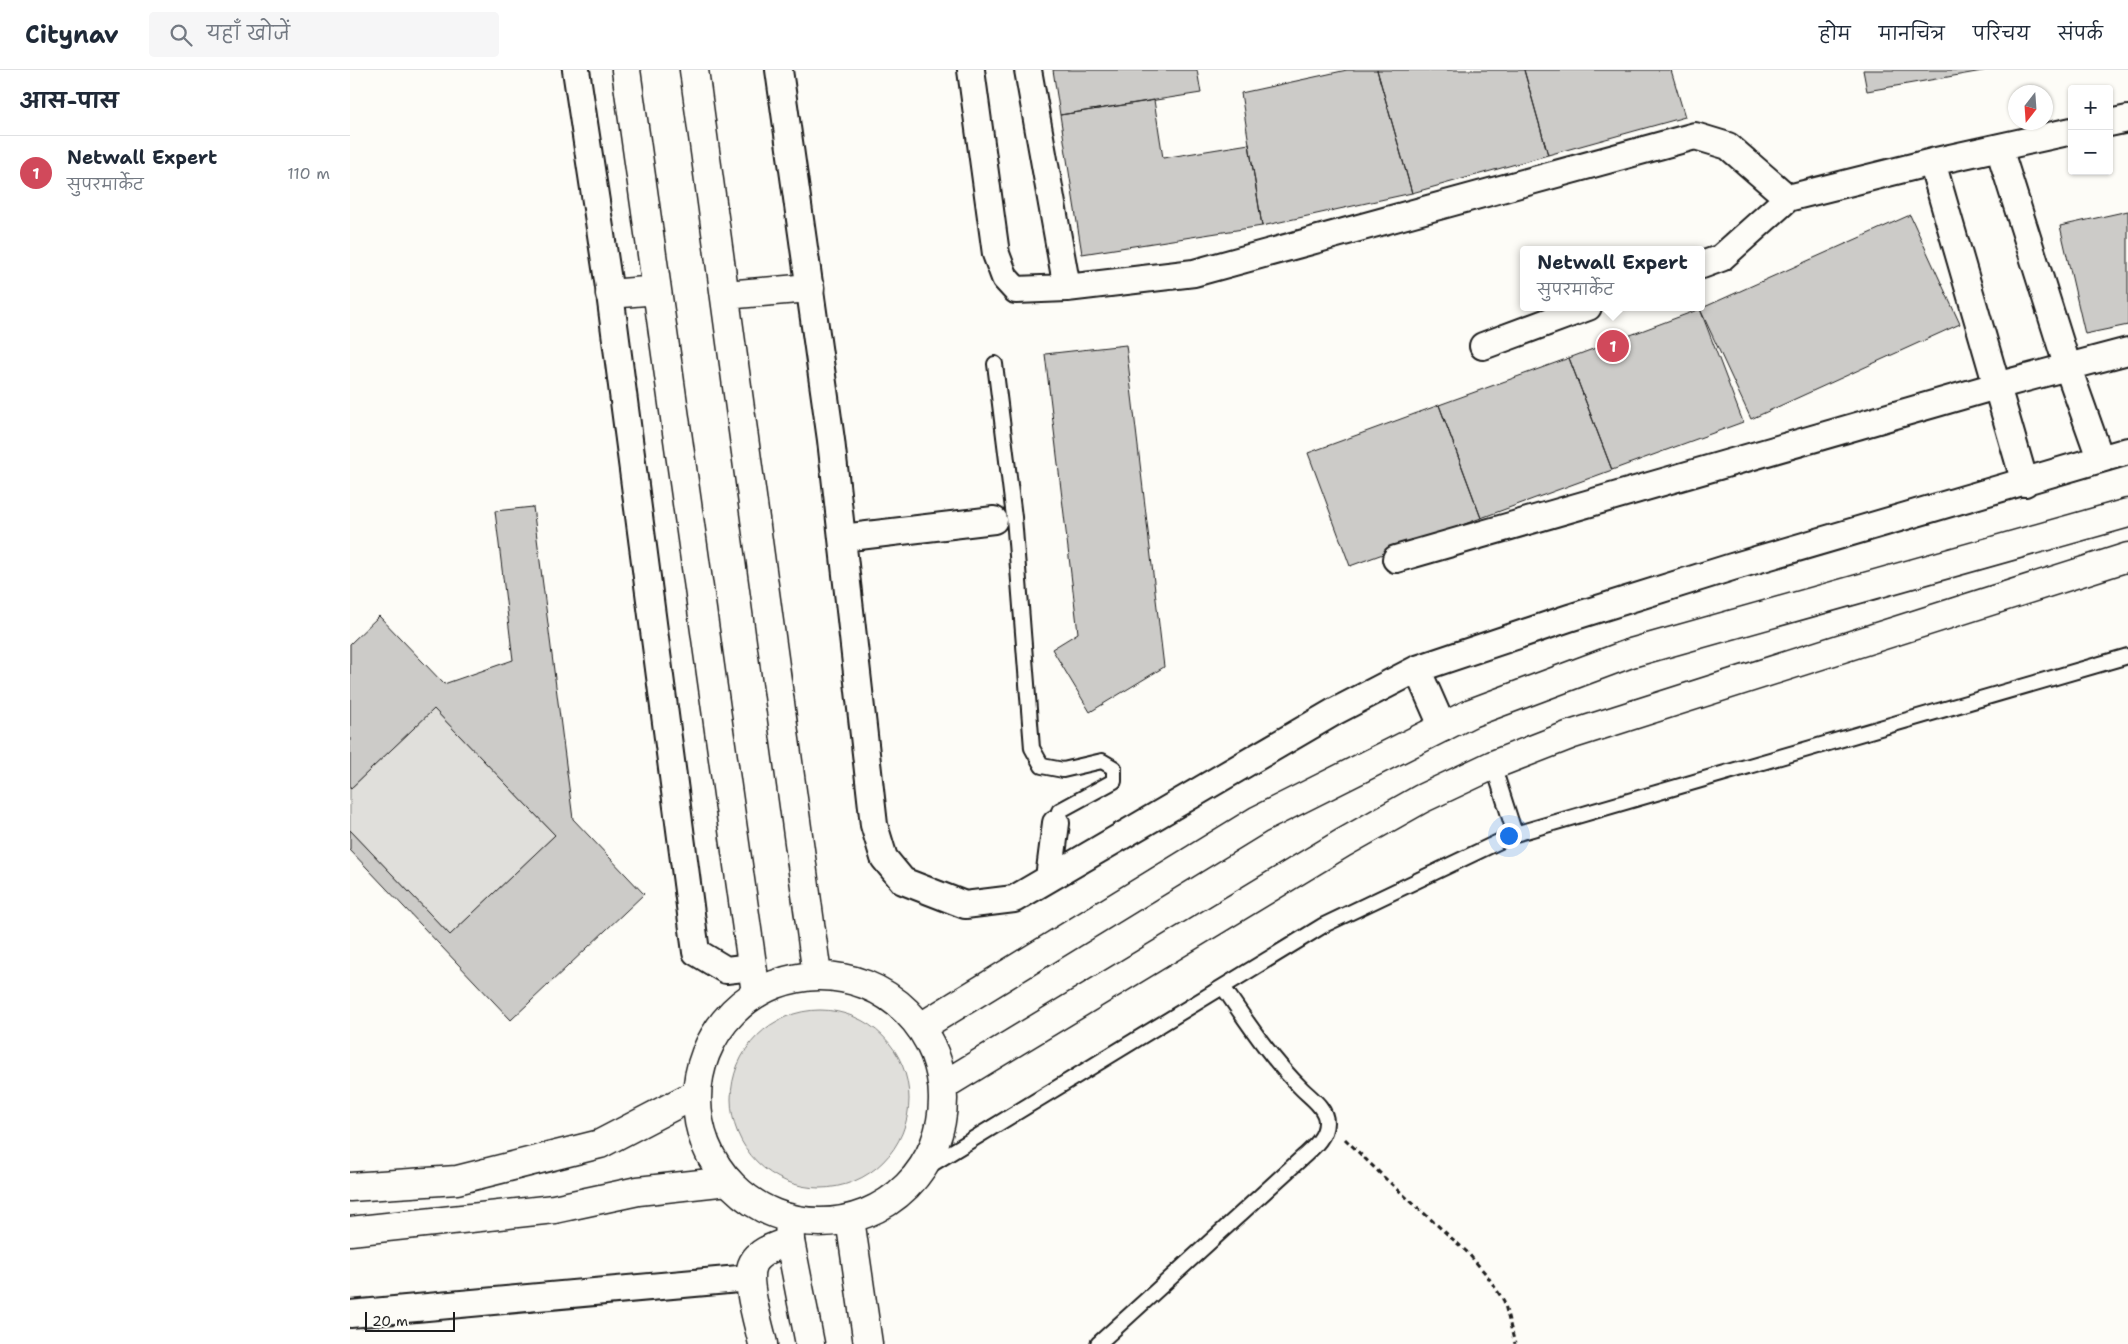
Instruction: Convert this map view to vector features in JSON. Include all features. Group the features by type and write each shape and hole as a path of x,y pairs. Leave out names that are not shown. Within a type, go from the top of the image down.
{"street":[{"path":"576,70 610,294 696,952 726,970 754,980 786,980 817,975 847,978 875,988 900,1005 921,1027 936,1054 944,1085 942,1121 931,1154 911,1184 883,1206 850,1219 819,1222 789,1230 753,1263 750,1278 763,1344"},
{"path":"626,70 754,980 725,1019 704,1054 696,1094 703,1141 728,1181 789,1230 810,1344"},
{"path":"694,70 817,975"},
{"path":"779,70 810,288 842,538 874,825 884,858 903,881 965,905 1014,899 1334,712 1417,669 1569,618 1714,573 2025,483 2100,458 2128,451"},
{"path":"971,70 996,254 1005,278 1016,290 1067,288 1194,273 1695,136 1728,146 1788,198"},
{"path":"1028,70 1067,288"},
{"path":"2113,122 2128,119"},
{"path":"1705,264 1721,258 1788,198 1932,162 2068,132"},
{"path":"1999,148 2068,368 2100,458"},
{"path":"1932,162 2025,483"},
{"path":"725,295 810,288"},
{"path":"610,294 657,290"},
{"path":"1483,346 1577,311"},
{"path":"1396,559 1996,386 2128,351"},
{"path":"921,1027 1258,820 1471,714 1631,653 2128,513"},
{"path":"842,538 1004,519"},
{"path":"944,1085 1343,843 1421,799 1493,765 1570,735 2128,557"},
{"path":"1417,669 1442,728"},
{"path":"1049,878 1056,823"},
{"path":"350,1187 457,1180 600,1144 696,1094"},
{"path":"350,1231 554,1209 638,1191 728,1181"},
{"path":"850,1219 868,1344"},
{"path":"350,1314 750,1278"}],"lane":[{"path":"995,364 1004,519 1032,748 1042,766 1063,770 1102,761 1114,768 1114,781 1059,811 1056,823"},
{"path":"919,1172 1324,925 1514,828 2128,656"},
{"path":"1493,765 1514,828"},
{"path":"1098,1344 1319,1141 1326,1121 1323,1110 1280,1065 1223,987"}],"path":[{"path":"1326,1121 1387,1180 1466,1251 1486,1274 1504,1301 1515,1344"}],"shaded area":[{"path":"434,709 555,835 450,935 350,830 350,789"},
{"path":"811,1010 829,1010 846,1013 862,1020 877,1030 889,1042 899,1057 906,1073 909,1099 908,1116 903,1133 889,1156 877,1168 862,1178 846,1185 829,1188 811,1188 794,1185 778,1178 763,1168 751,1156 741,1141 734,1125 731,1108 731,1090 734,1073 741,1057 751,1042 763,1030 778,1020 794,1013"}],"building":[{"path":"1053,70 1197,70 1201,93 1060,115"},
{"path":"1347,70 1377,70 1412,193 1262,226 1241,93"},
{"path":"1377,70 1524,70 1548,155 1412,193"},
{"path":"1524,70 1671,70 1685,117 1548,155"},
{"path":"1863,70 1988,70 1867,91"},
{"path":"1154,100 1163,158 1249,144 1262,226 1082,254 1060,115"},
{"path":"2128,211 2128,325 2085,334 2060,226"},
{"path":"1910,215 1960,324 1751,419 1701,311 1705,311 1705,307"},
{"path":"1695,311 1701,311 1743,422 1612,470 1569,358"},
{"path":"1126,345 1164,667 1090,712 1052,649 1078,633 1045,354"},
{"path":"1569,358 1612,470 1481,518 1439,405"},
{"path":"1439,405 1481,518 1350,566 1308,453"},
{"path":"533,507 573,819 644,894 511,1020 350,850 350,830 450,935 555,835 434,709 350,789 350,644 379,616 444,684 513,660 495,511"}],"place":[{"name":"Netwall Expert","path":"1613,346"}]}
